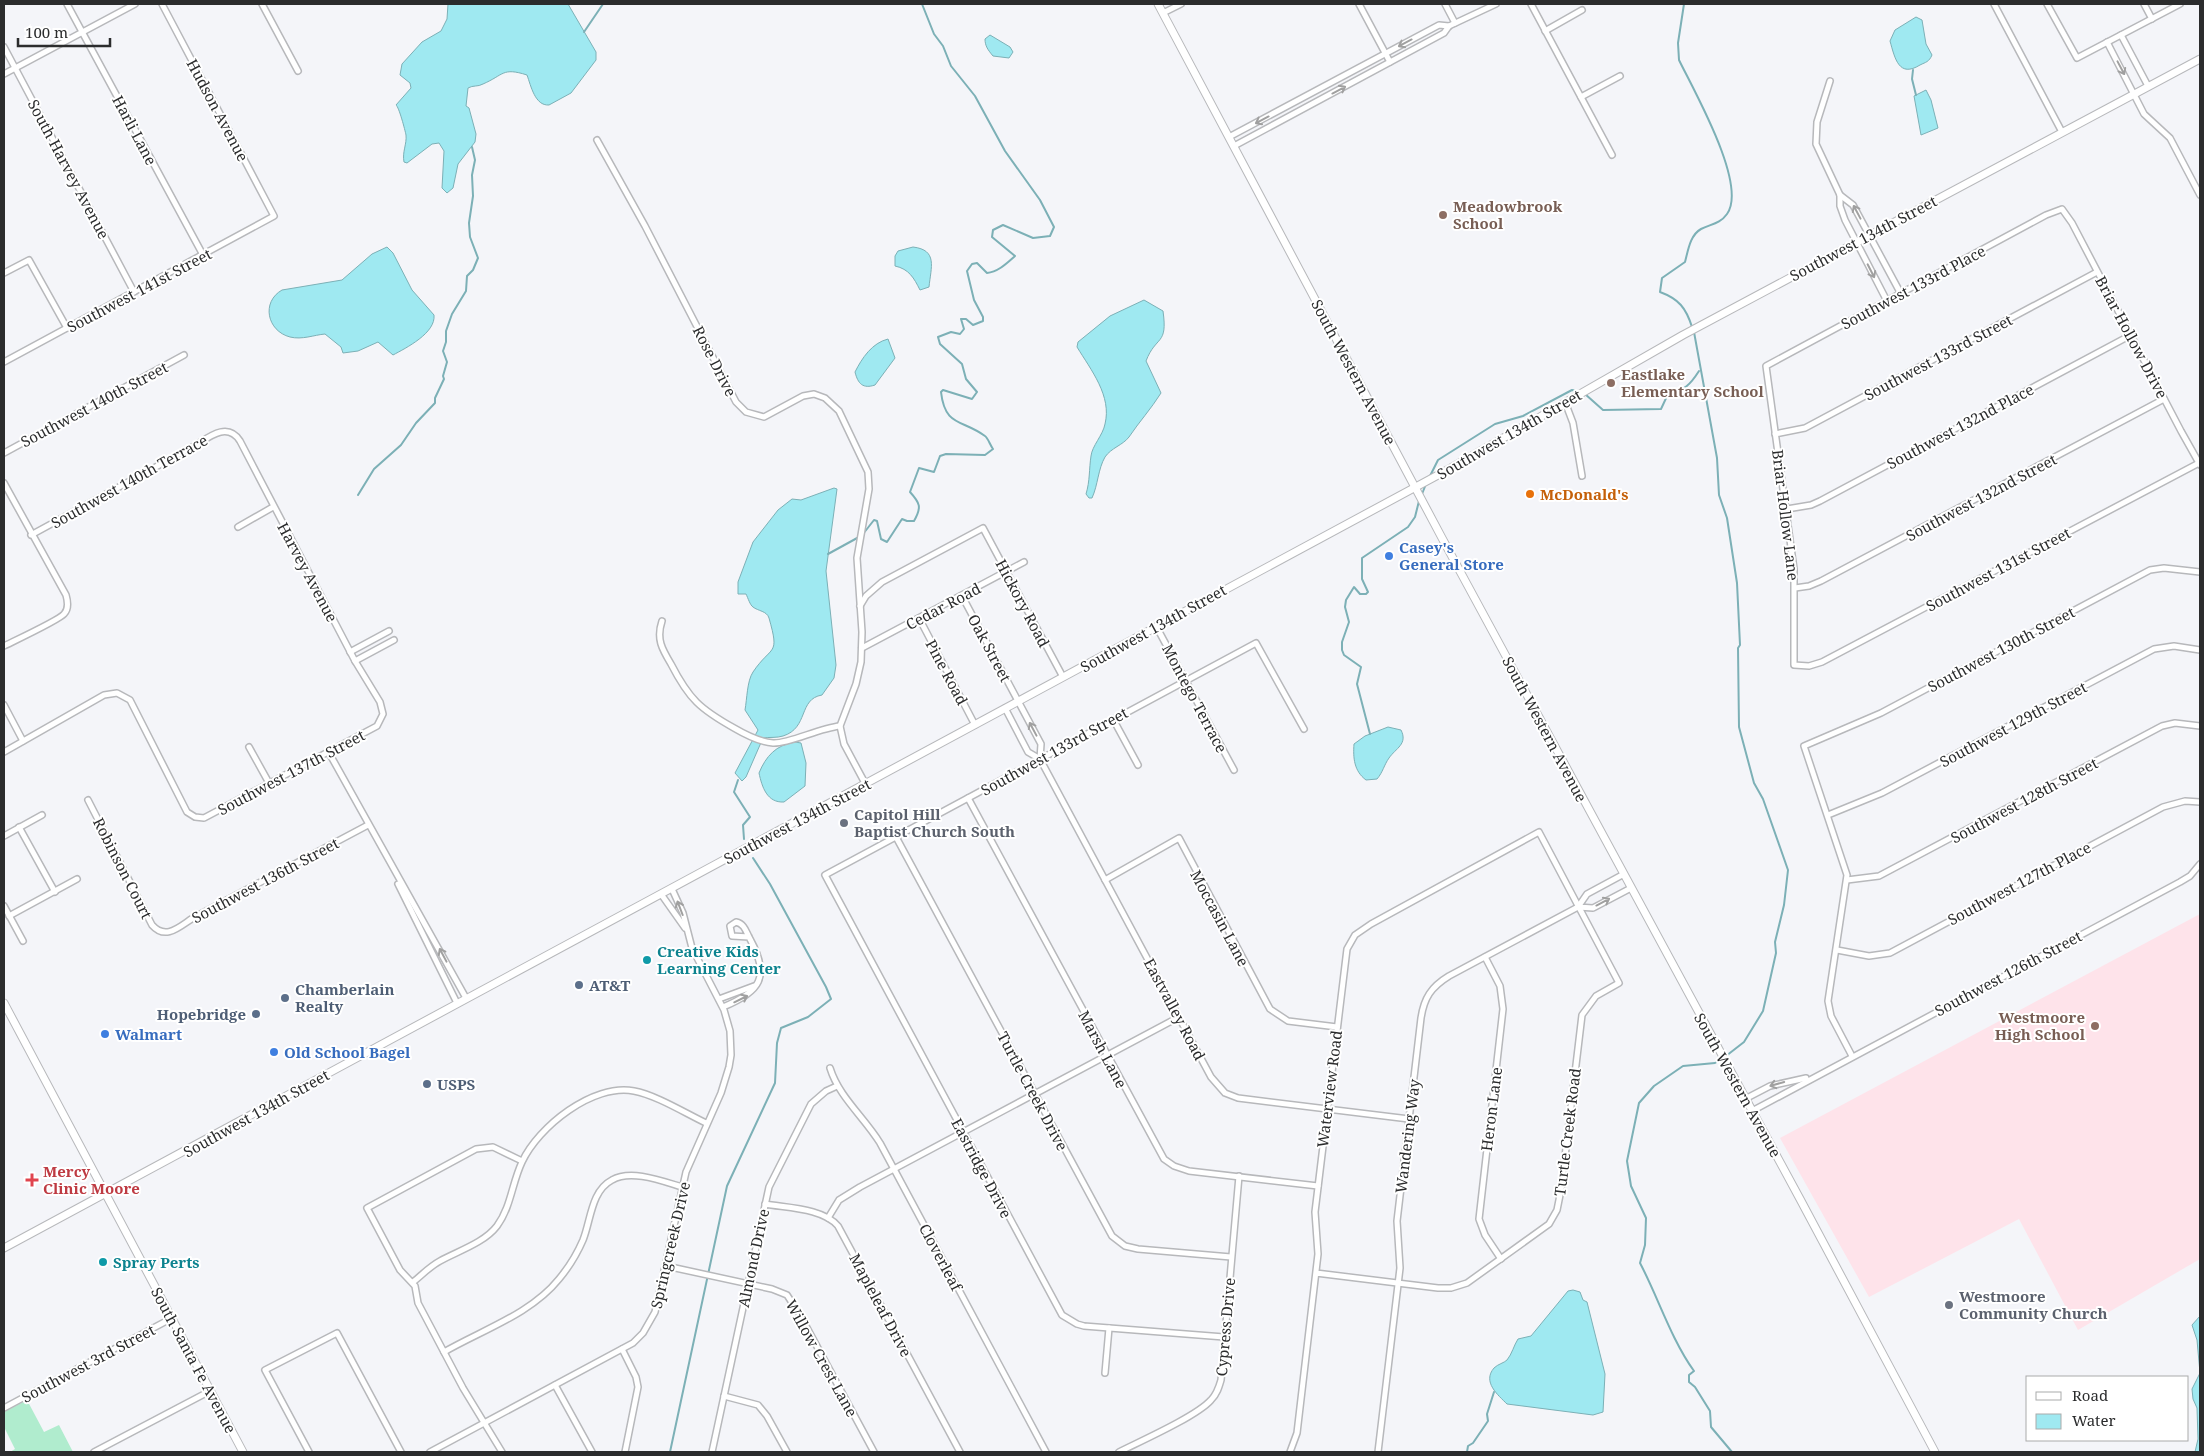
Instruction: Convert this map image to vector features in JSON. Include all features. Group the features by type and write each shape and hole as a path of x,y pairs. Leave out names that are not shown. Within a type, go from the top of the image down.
{"main road":[{"name":"South Western Avenue","path":"1158,4 1415,488 1935,1452"},
{"name":"Southwest 134th Street","path":"4,1248 1415,488 1683,335 1868,234 2200,59"},
{"name":"South Santa Fe Avenue","path":"4,1003 104,1195 243,1452"}],"street":[{"name":"Harli Lane","path":"67,4 203,256"},
{"path":"4,74 135,4"},
{"name":"Hudson Avenue","path":"162,4 274,216"},
{"path":"262,4 298,71"},
{"path":"1163,13 1181,4"},
{"path":"1359,4 1390,62"},
{"path":"1445,4 1455,23"},
{"path":"1234,146 1444,33 1449,26 1496,4"},
{"path":"1531,4 1612,155"},
{"path":"1994,4 2062,132"},
{"path":"2047,4 2077,58 2180,4"},
{"path":"2144,4 2152,19"},
{"path":"1545,31 1582,10"},
{"path":"1229,137 1440,25 1449,26"},
{"path":"2121,35 2148,86"},
{"path":"2107,42 2150,121 2170,138 2200,195"},
{"name":"South Harvey Avenue","path":"4,46 134,292"},
{"path":"1581,97 1620,76"},
{"path":"1830,80 1817,122 1816,144 1840,195 1841,211 1887,301"},
{"path":"1315,91 1320,100"},
{"name":"Rose Drive","path":"597,140 645,226 736,402 746,412 764,417 802,396 814,394 826,398 839,411 867,468 870,482 857,558 860,606"},
{"path":"1840,195 1851,202 1901,294"},
{"name":"Briar Hollow Drive","path":"2062,209 2072,223 2200,464"},
{"name":"Southwest 133rd Place","path":"1766,366 2062,209"},
{"name":"Southwest 141st Street","path":"4,362 274,216"},
{"path":"4,273 29,260 67,328"},
{"name":"Southwest 133rd Street","path":"1775,434 1805,428 2097,272"},
{"name":"Southwest 132nd Place","path":"1786,509 1811,505 1820,501 2131,335"},
{"name":"Southwest 140th Street","path":"4,453 184,355"},
{"name":"Briar Hollow Lane","path":"1766,366 1795,588 1794,665"},
{"name":"Southwest 132nd Street","path":"1795,588 1809,586 1821,581 2164,399"},
{"path":"1565,402 1573,423 1582,476"},
{"name":"Harvey Avenue","path":"227,431 234,434 240,442 350,652 380,702 383,710 382,717"},
{"name":"Southwest 140th Terrace","path":"31,535 213,434 227,431"},
{"name":"Southwest 131st Street","path":"1794,665 1809,666 1822,662 2200,464"},
{"path":"4,483 31,535 66,595 68,608 58,620 4,646"},
{"path":"238,527 273,508"},
{"name":"Hickory Road","path":"860,606 866,596 882,582 983,528 1063,677"},
{"name":"Cedar Road","path":"862,648 1024,562"},
{"name":"Southwest 130th Street","path":"1828,815 1804,746 1881,713 2145,572 2164,568 2200,572"},
{"name":"Oak Street","path":"962,596 1018,701"},
{"path":"860,606 862,648 856,684 840,726 844,744 866,784"},
{"name":"Pine Road","path":"919,618 975,725"},
{"path":"662,621 658,637 660,645 683,687 708,714 762,742 780,743 829,727 840,726"},
{"name":"Montego Terrace","path":"1156,626 1234,770"},
{"path":"350,652 389,631"},
{"path":"377,638 381,647"},
{"path":"355,661 394,640"},
{"name":"Southwest 133rd Street","path":"825,875 1256,643 1304,729"},
{"name":"Southwest 129th Street","path":"1828,815 1882,793 2154,649 2174,646 2200,650"},
{"name":"Southwest 137th Street","path":"23,741 104,695 117,693 130,700 184,807 195,817 204,818 377,726 382,717"},
{"name":"Eastvalley Road","path":"1018,701 1041,744 1040,759"},
{"path":"4,705 23,741 4,752"},
{"name":"Eastvalley Road","path":"1005,708 1028,752 1040,759 1211,1076 1225,1093 1249,1100 1409,1119"},
{"path":"1113,719 1138,766"},
{"name":"Southwest 128th Street","path":"1847,880 1879,876 2162,726 2174,723 2200,726"},
{"path":"249,747 268,783"},
{"path":"328,751 466,998"},
{"name":"Marsh Lane","path":"968,798 1164,1159 1181,1169 1318,1186"},
{"name":"Robinson Court","path":"88,800 152,925 162,932"},
{"name":"Southwest 127th Place","path":"1837,950 1869,956 1890,952 2164,807 2185,801 2200,802"},
{"path":"4,836 42,815"},
{"path":"1828,815 1845,862 1847,880 1829,1006 1852,1056"},
{"name":"Southwest 136th Street","path":"162,932 174,931 193,918 368,825"},
{"path":"19,827 55,892"},
{"name":"Waterview Road","path":"1290,1452 1297,1433 1316,1274 1318,1247 1315,1212 1346,949 1355,935 1371,924 1538,832 1578,907"},
{"name":"Turtle Creek Drive","path":"896,837 1103,1222 1116,1239 1125,1246 1138,1249 1231,1257"},
{"name":"Moccasin Lane","path":"1105,880 1179,838 1270,1009 1288,1021 1337,1027"},
{"name":"Southwest 126th Street","path":"1752,1111 1811,1077 2180,882 2190,876 2200,864"},
{"path":"390,865 412,914 457,1003"},
{"name":"Wandering Way","path":"1378,1452 1400,1260 1397,1221 1421,1018 1426,996 1438,983 1578,907 1587,894 1624,874"},
{"name":"Eastridge Drive","path":"825,875 1062,1315 1077,1324 1224,1337"},
{"path":"9,916 77,879"},
{"name":"Wandering Way","path":"1578,907 1593,908 1631,888"},
{"name":"Springcreek Drive","path":"430,1452 622,1349 638,1339 652,1319 666,1266 682,1187 689,1163 721,1093 729,1067 731,1039 722,1006 692,948 685,928 683,913 672,889"},
{"name":"Springcreek Drive","path":"661,894 685,928"},
{"path":"4,906 23,941"},
{"name":"Turtle Creek Road","path":"1316,1274 1447,1289 1457,1287 1467,1283 1549,1224 1557,1210 1582,1015 1596,996 1619,984 1578,907"},
{"path":"722,1006 742,999 752,992 762,973 762,966 749,937"},
{"name":"Heron Lane","path":"1485,957 1500,986 1503,1009 1479,1219 1482,1230 1501,1259"},
{"path":"719,999 754,986"},
{"path":"765,1204 828,1218 835,1205 844,1196 1179,1016"},
{"name":"Cloverleaf","path":"830,1068 837,1086 842,1090 857,1115 876,1136 1046,1452"},
{"name":"Southwest 126th Street","path":"1745,1099 1770,1086 1811,1077"},
{"name":"Almond Drive","path":"712,1452 769,1187 811,1104 826,1091 837,1086"},
{"path":"413,1282 427,1269 482,1239 496,1228 506,1212 522,1161 534,1141 558,1117 609,1091 622,1090 639,1092 706,1123"},
{"path":"502,1452 486,1422 470,1399 418,1303 413,1282 395,1262 367,1208 476,1149 493,1147 522,1161"},
{"path":"444,1352 532,1304 559,1280 582,1242 598,1194 610,1181 630,1176 682,1187"},
{"name":"Cypress Drive","path":"1119,1452 1200,1409 1212,1400 1221,1380 1239,1176"},
{"name":"Mapleleaf Drive","path":"828,1218 834,1222 841,1232 960,1452"},
{"name":"Willow Crest Lane","path":"666,1266 748,1283 781,1292 792,1301 874,1452"},
{"name":"Southwest 3rd Street","path":"4,1408 172,1318"},
{"path":"1106,1373 1108,1328"},
{"path":"309,1452 266,1370 337,1333 401,1452"},
{"path":"622,1349 636,1377 638,1387 625,1452"},
{"path":"555,1385 592,1452"},
{"path":"94,1452 210,1391"},
{"path":"724,1396 758,1406 767,1416 787,1452"}],"shaded area":[{"name":"Westmoore High School","path":"2200,914 2200,1259 2078,1330 2019,1219 1869,1297 1780,1138"}],"green space":[{"path":"27,1400 44,1432 59,1425 73,1452 10,1452 15,1449 4,1427 4,1412"}],"water":[{"path":"448,4 568,4 596,52 596,60 571,93 549,105 537,99 527,75 519,73 504,73 481,85 468,88 466,106 469,108 476,134 475,142 458,164 453,188 447,193 442,188 444,151 439,143 432,144 407,163 404,162 406,135 396,105 411,88 410,83 400,75 402,64 422,42 441,31 447,19"},
{"path":"1916,17 1922,20 1926,44 1932,55 1926,62 1907,69 1899,65 1890,41 1895,30"},
{"path":"990,35 1010,47 1013,52 1009,58 993,56 987,48 985,41"},
{"path":"1926,90 1931,100 1938,128 1921,135 1914,96"},
{"path":"387,247 393,253 412,290 434,315 430,328 419,339 393,355 378,342 358,351 343,353 341,347 325,334 294,338 282,334 276,329 272,323 269,309 275,295 282,290 342,280 372,254"},
{"path":"913,247 926,252 930,256 931,261 929,287 920,290 911,275 904,269 895,266 895,256 898,251"},
{"path":"1144,300 1163,311 1164,330 1146,361 1161,393 1129,437 1105,457 1094,493 1092,498 1089,498 1086,494 1091,456 1093,448 1104,428 1106,403 1094,374 1077,347 1078,342 1110,316"},
{"path":"888,339 895,358 875,385 864,386 858,380 855,372 864,356 872,348"},
{"path":"834,488 837,489 826,571 836,665 834,678 822,695 809,702 797,727 781,737 763,738 746,777 742,781 735,773 758,730 745,710 748,685 753,672 772,649 774,639 768,616 752,606 746,594 738,594 738,582 753,542 778,510 792,499 801,500"},
{"path":"1388,727 1401,730 1403,735 1402,742 1389,758 1377,779 1366,780 1359,773 1355,764 1354,744 1365,736"},
{"path":"788,743 801,743 806,763 805,786 784,802 778,802 766,793 759,773 772,752"},
{"path":"1568,1291 1580,1292 1583,1300 1587,1302 1605,1374 1603,1412 1593,1415 1507,1404 1499,1397 1490,1383 1491,1373 1494,1368 1507,1360 1518,1339 1531,1336"},
{"path":"2200,1316 2200,1373 2197,1340 2192,1325"},
{"path":"2200,1373 2200,1452 2195,1452 2198,1439 2197,1408 2193,1399 2192,1389"}],"waterway":[{"path":"584,32 603,4"},
{"path":"863,534 874,520 877,521 881,539 887,542 902,519 914,521 919,505 910,492 919,468 934,472 940,456 946,454 985,455 993,449 985,436 956,421 946,411 941,392 943,390 972,399 977,392 966,379 962,364 940,344 938,337 951,332 960,334 964,329 961,319 966,319 973,325 983,321 983,317 974,300 967,271 972,264 977,263 987,273 995,271 1015,256 992,237 993,230 1003,225 1033,238 1050,236 1054,227 1040,200 1005,151 975,96 951,66 943,46 934,34 922,4"},
{"path":"1684,4 1678,43 1679,60 1706,115 1725,161 1732,200 1724,217 1718,222 1701,229 1694,235 1685,262 1662,278 1660,292 1681,305 1692,327"},
{"path":"1913,70 1912,79 1916,95"},
{"path":"358,495 374,469 401,445 416,423 435,403 435,398 444,379 443,376 447,362 443,351 446,342 446,331 452,314 466,291 467,276 473,270 478,258 470,237 469,223 473,196 472,175 475,160 472,147"},
{"path":"1694,332 1717,458 1719,495 1727,518 1737,583 1740,645 1738,648 1739,727 1754,783 1763,799 1788,870 1784,905 1775,942 1776,953 1763,1011 1744,1042 1726,1056"},
{"path":"1585,394 1603,410 1661,409 1668,394 1679,391 1686,386 1699,371"},
{"path":"1429,478 1438,460 1495,424 1523,416 1572,390 1581,392"},
{"path":"1422,494 1426,484"},
{"path":"1370,734 1357,684 1361,667 1344,655 1342,650 1342,642 1349,622 1345,607 1346,600 1354,587 1360,594 1368,592 1362,579 1362,558 1408,527 1415,517 1419,501"},
{"path":"828,554 859,537"},
{"path":"738,780 734,792 750,817 743,825 744,839"},
{"path":"670,1452 727,1186 775,1083 777,1043 781,1028 808,1017 831,999 770,884 753,858"},
{"path":"1722,1059 1715,1063 1683,1066 1654,1086 1639,1103 1627,1161 1631,1186 1646,1218 1645,1245 1640,1263 1678,1345 1694,1371 1689,1375 1689,1382 1695,1387 1710,1411 1711,1427 1732,1452"},
{"path":"1467,1452 1468,1446 1473,1443 1488,1421 1487,1414 1494,1392"}],"place":[{"name":"Meadowbrook School","path":"1443,215"},
{"name":"Eastlake Elementary School","path":"1611,383"},
{"name":"McDonald's","path":"1530,494"},
{"name":"Casey's General Store","path":"1389,556"},
{"name":"Capitol Hill Baptist Church South","path":"844,823"},
{"name":"Creative Kids Learning Center","path":"647,960"},
{"name":"AT&T","path":"579,985"},
{"name":"Chamberlain Realty","path":"285,998"},
{"name":"Hopebridge","path":"256,1014"},
{"name":"Westmoore High School","path":"2095,1026"},
{"name":"Walmart","path":"105,1034"},
{"name":"Old School Bagel","path":"274,1052"},
{"name":"USPS","path":"427,1084"},
{"name":"Mercy Clinic Moore","path":"32,1180"},
{"name":"Spray Perts","path":"103,1262"},
{"name":"Westmoore Community Church","path":"1949,1305"}]}
